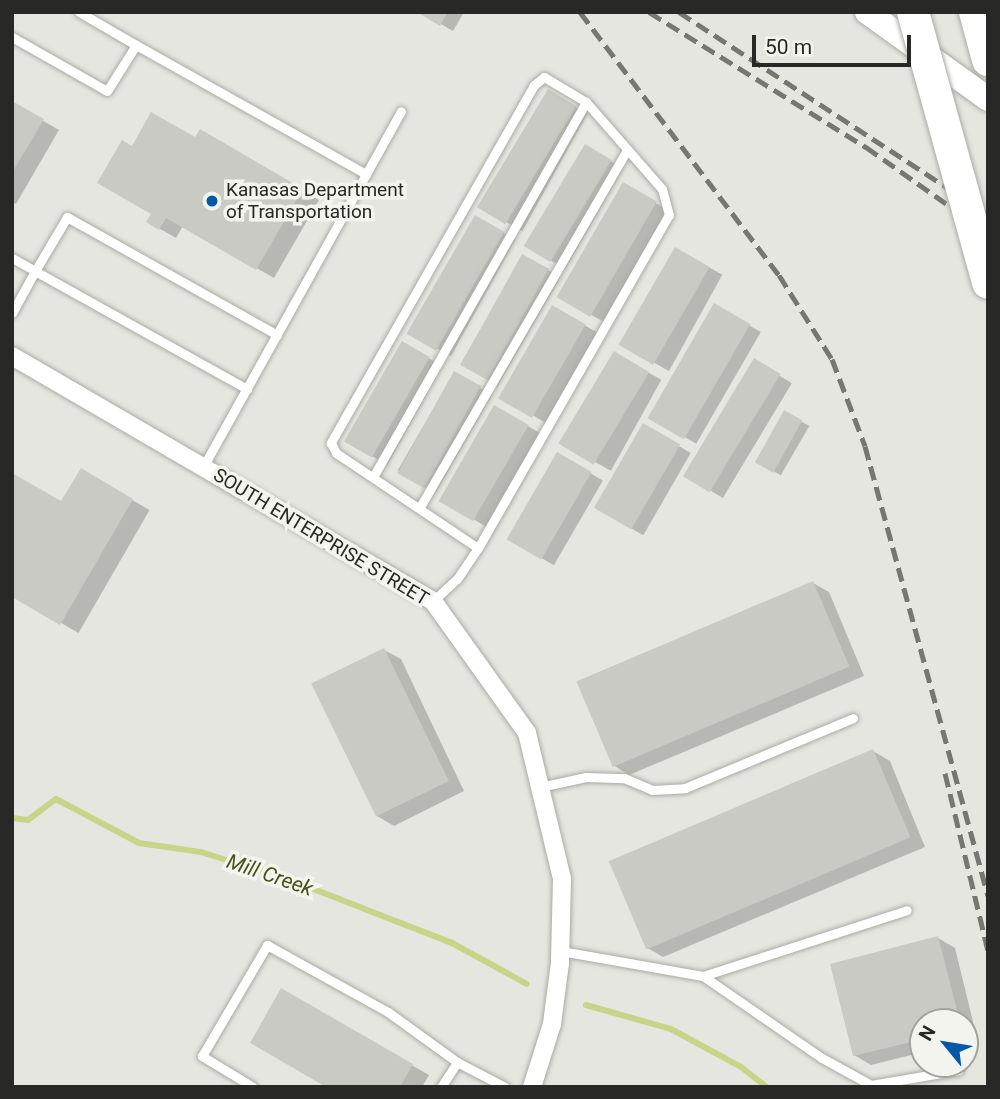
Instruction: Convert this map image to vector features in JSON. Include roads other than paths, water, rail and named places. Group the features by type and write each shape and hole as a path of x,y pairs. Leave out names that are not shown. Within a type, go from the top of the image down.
{"highway":[{"path":"913,12 988,283"},
{"path":"975,12 986,55"}],"street":[{"path":"867,12 988,99"},
{"name":"SOUTH ENTERPRISE STREET","path":"12,356 433,601 527,733 562,879 561,951 552,1024 532,1087"}],"lane":[{"path":"79,12 366,174"},
{"path":"12,37 107,91 136,45"},
{"path":"433,601 457,579 478,548 668,215 662,189 586,102 544,77 527,97 331,443 336,453 478,548"},
{"path":"373,477 586,102"},
{"path":"203,467 401,111"},
{"path":"421,508 627,150"},
{"path":"12,313 66,217 276,335"},
{"path":"12,258 247,388"},
{"path":"540,787 586,777 624,778 652,790 685,788 853,718"},
{"path":"703,976 907,910"},
{"path":"253,1087 202,1056 267,945 388,1012 457,1062 505,1087"},
{"path":"561,951 703,976 811,1050 871,1085 912,1078"},
{"path":"441,1087 457,1062"}],"waterway":[{"name":"Mill Creek","path":"12,818 28,820 56,799 139,843 201,852 293,881 452,943 527,984"},
{"name":"Mill Creek","path":"586,1005 671,1029 741,1067 767,1087"}],"railway":[{"path":"580,12 779,275 832,359 865,446 988,895"},
{"path":"649,12 866,147 988,233"},
{"path":"679,12 988,214"},
{"path":"945,773 988,951"}],"place":[{"name":"Kanasas Department of Transportation","path":"212,201"}]}
